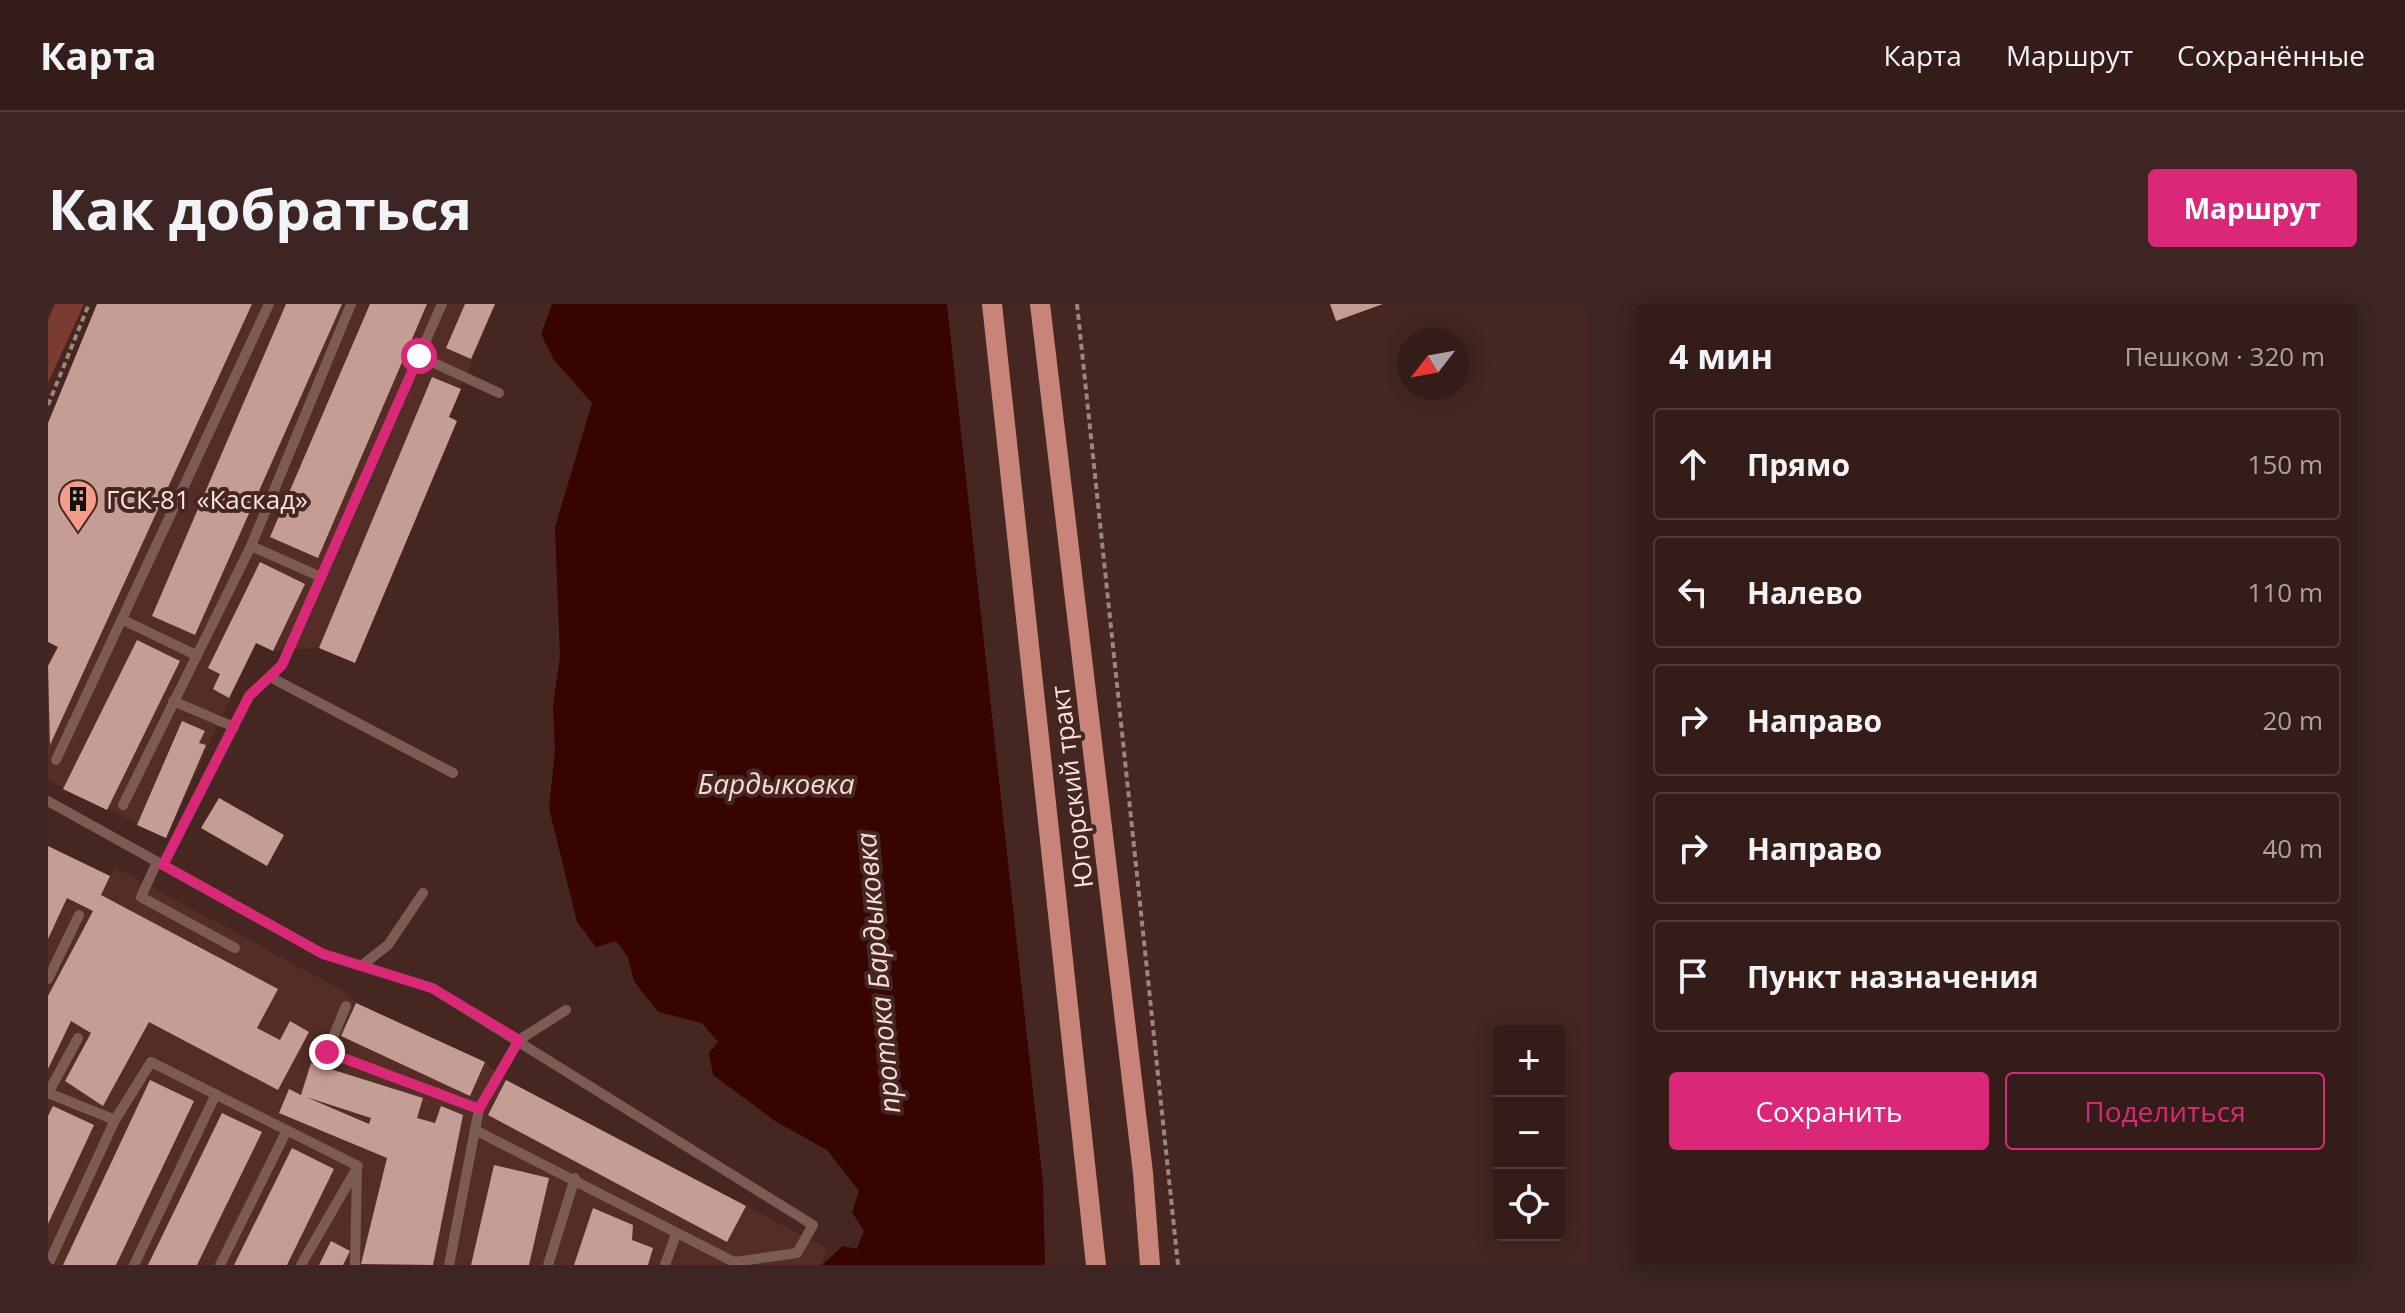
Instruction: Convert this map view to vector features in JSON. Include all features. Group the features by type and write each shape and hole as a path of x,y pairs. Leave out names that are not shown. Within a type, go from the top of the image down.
{"main road":[{"name":"Югорский тракт","path":"992,304 1096,1265"},
{"name":"Югорский тракт","path":"1040,304 1141,1157 1150,1265"}],"lane":[{"path":"56,760 269,304"},
{"path":"123,805 251,546 351,304"},
{"path":"235,948 141,897 249,696 282,665 442,304"},
{"path":"419,356 499,393"},
{"path":"251,546 321,577"},
{"path":"123,620 196,655"},
{"path":"270,677 453,773"},
{"path":"173,701 234,727"},
{"path":"48,801 323,954 432,988 813,1225 797,1253 734,1264 575,1178 475,1130"},
{"path":"361,966 388,945 423,893"},
{"path":"48,979 79,915"},
{"path":"346,1006 327,1052 479,1109"},
{"path":"449,1265 479,1109 519,1040 566,1010"},
{"path":"78,1038 48,1093 115,1120"},
{"path":"48,1265 115,1120 151,1062 358,1166"},
{"path":"134,1265 216,1094"},
{"path":"220,1265 287,1130"},
{"path":"301,1265 358,1166"},
{"path":"355,1265 358,1166"},
{"path":"548,1265 575,1178"},
{"path":"665,1265 676,1234"}],"path":[{"path":"48,405 89,304"},
{"path":"1077,304 1178,1265"}],"shaded area":[{"path":"55,304 84,304 48,383 48,320"},
{"path":"211,304 495,304 449,417 457,421 355,663 319,648 273,651 256,643 166,838 48,780 48,666"},
{"path":"48,846 110,876 116,868 344,991 356,1003 485,1062 506,1080 827,1248 821,1265 48,1265"}],"water":[{"name":"Бардыковка","path":"552,304 947,304 1043,1183 1045,1265 822,1265 843,1246 857,1249 864,1231 852,1212 859,1191 827,1150 775,1121 713,1075 709,1053 718,1042 702,1023 658,1012 634,981 628,957 616,941 596,947 577,922 549,808 555,751 553,706 560,657 555,527 592,403 554,360 541,334"}],"building":[{"name":"ГСК-81 «Каскад»","path":"97,304 252,304 50,745 48,666 58,647 48,642 48,423"},
{"path":"286,304 342,304 195,635 152,616"},
{"path":"370,304 427,304 318,558 270,537"},
{"path":"465,304 495,304 471,359 446,348"},
{"path":"1330,304 1383,304 1336,321"},
{"path":"432,377 461,389 449,417 457,421 355,663 319,648"},
{"path":"260,562 305,584 273,651 256,643 229,698 213,689 220,674 208,668"},
{"path":"137,640 180,661 107,810 63,789"},
{"path":"182,721 205,731 199,743 206,745 166,838 137,825"},
{"path":"219,798 284,835 267,866 201,828"},
{"path":"48,846 110,876 101,895 278,989 257,1028 280,1040 290,1021 309,1032 278,1090 149,1022 103,1106 65,1081 91,1033 71,1021 48,1069 48,996 93,911 67,898 48,939"},
{"path":"356,1003 485,1062 470,1096 341,1036"},
{"path":"311,1063 423,1098 417,1118 435,1123 441,1106 463,1115 433,1265 361,1264 387,1158 279,1113 289,1089 301,1095","holes":["306,1097 371,1118 369,1124"]},
{"path":"150,1080 194,1101 116,1265 63,1265"},
{"path":"506,1080 746,1206 727,1242 488,1115"},
{"path":"53,1106 94,1125 48,1224 48,1116"},
{"path":"222,1113 262,1132 197,1265 148,1265"},
{"path":"292,1148 334,1169 287,1265 234,1265"},
{"path":"494,1165 549,1178 529,1265 471,1265"},
{"path":"593,1208 633,1225 632,1240 653,1248 648,1265 574,1265"},
{"path":"331,1241 350,1251 343,1265 319,1265"}],"place":[{"name":"ГСК-81 «Каскад»","path":"78,533"}],"route":[{"path":"327,1052 479,1109 519,1040 432,988 323,954 163,865 249,696 282,665 419,356"}],"water label":[{"name":"протока Бардыковка","path":"877,973"}]}
